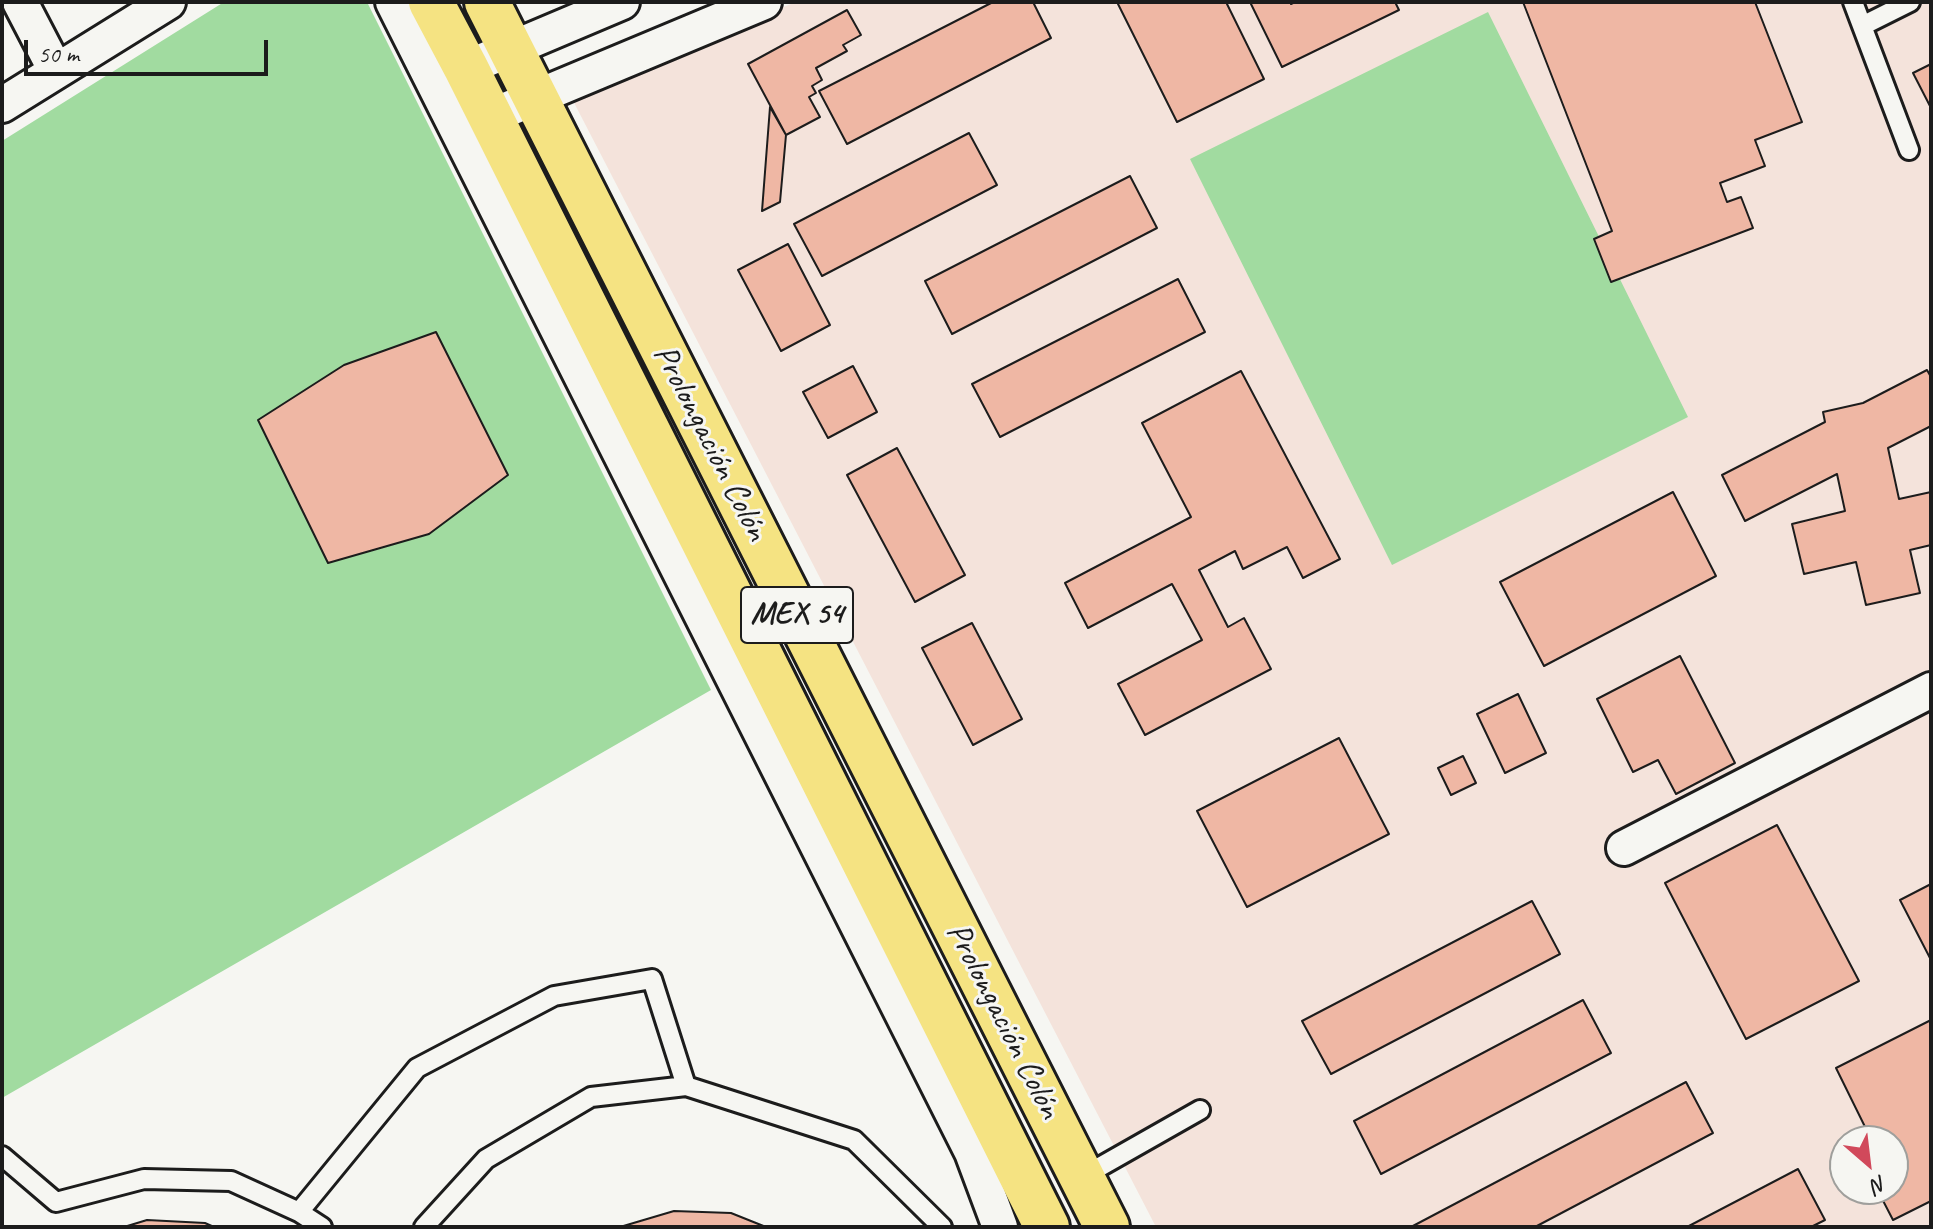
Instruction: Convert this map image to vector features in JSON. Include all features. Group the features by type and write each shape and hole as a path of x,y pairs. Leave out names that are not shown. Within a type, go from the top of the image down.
{"main road":[{"name":"Prolongación Colón","path":"431,2 1047,1227"},
{"name":"Prolongación Colón","path":"487,2 1107,1227"}],"street":[{"path":"20,2 56,71"},
{"path":"2,105 168,2"},
{"path":"393,2 972,1152 1000,1227"},
{"path":"466,68 622,2"},
{"path":"489,117 764,2"},
{"path":"1624,848 1931,690"}],"lane":[{"path":"1853,2 1909,150"},
{"path":"1862,26 1910,2"},
{"path":"299,1212 417,1068 554,996 652,979 686,1086"},
{"path":"424,1227 486,1159 591,1097 686,1086 854,1140 942,1227"},
{"path":"1082,1177 1200,1110"},
{"path":"2,1156 56,1202 144,1179 231,1181 299,1212 322,1227"}],"shaded area":[{"path":"796,2 1931,2 1931,1227 1156,1227 569,93"}],"green space":[{"path":"224,2 367,2 711,690 2,1098 2,141"},
{"path":"1488,12 1688,417 1392,565 1190,159"}],"building":[{"path":"993,2 1033,2 1051,38 847,144 819,91"},
{"path":"1117,2 1226,2 1264,79 1177,122"},
{"path":"1250,2 1395,2 1399,10 1282,67"},
{"path":"1523,2 1755,2 1802,122 1755,140 1765,166 1720,183 1727,202 1741,197 1753,228 1611,282 1594,239 1612,231"},
{"path":"847,10 861,35 843,45 847,51 816,68 822,80 812,86 816,93 809,97 820,117 786,135 748,64"},
{"path":"1931,64 1931,108 1913,73"},
{"path":"770,107 786,135 780,202 762,211"},
{"path":"969,133 997,185 822,276 794,224"},
{"path":"1130,176 1157,228 952,334 925,281"},
{"path":"788,244 830,325 781,351 738,270"},
{"path":"1178,279 1205,332 1000,437 972,384"},
{"path":"436,332 508,475 429,534 328,563 258,420 344,365"},
{"path":"853,366 877,412 828,438 803,392"},
{"path":"1927,370 1931,377 1931,426 1888,448 1899,499 1931,492 1931,545 1910,550 1920,593 1866,605 1856,562 1804,574 1792,524 1845,511 1837,474 1745,521 1722,475 1825,422 1823,412 1863,403"},
{"path":"1241,371 1340,559 1303,578 1287,547 1243,569 1235,551 1199,570 1228,627 1244,618 1271,669 1145,735 1118,684 1202,640 1172,584 1088,628 1065,583 1191,517 1142,423"},
{"path":"897,448 965,575 915,602 847,475"},
{"path":"1673,492 1716,576 1544,666 1500,582"},
{"path":"972,623 1022,719 973,745 922,648"},
{"path":"1680,656 1735,763 1676,794 1658,760 1633,772 1597,699"},
{"path":"1518,694 1546,753 1505,773 1477,714"},
{"path":"1339,738 1389,834 1247,907 1197,811"},
{"path":"1463,756 1476,783 1451,795 1438,768"},
{"path":"1777,825 1859,981 1746,1039 1665,883"},
{"path":"1931,884 1931,960 1900,900"},
{"path":"1532,901 1560,954 1331,1074 1302,1021"},
{"path":"1583,1000 1611,1053 1381,1174 1354,1121"},
{"path":"1931,1020 1931,1201 1893,1220 1885,1205 1909,1205 1909,1125 1864,1125 1836,1068"},
{"path":"1686,1082 1713,1133 1535,1227 1411,1227"},
{"path":"1798,1169 1825,1220 1811,1227 1687,1227"},
{"path":"674,1211 731,1213 766,1227 620,1227"},
{"path":"147,1220 205,1223 214,1227 124,1227"}]}
